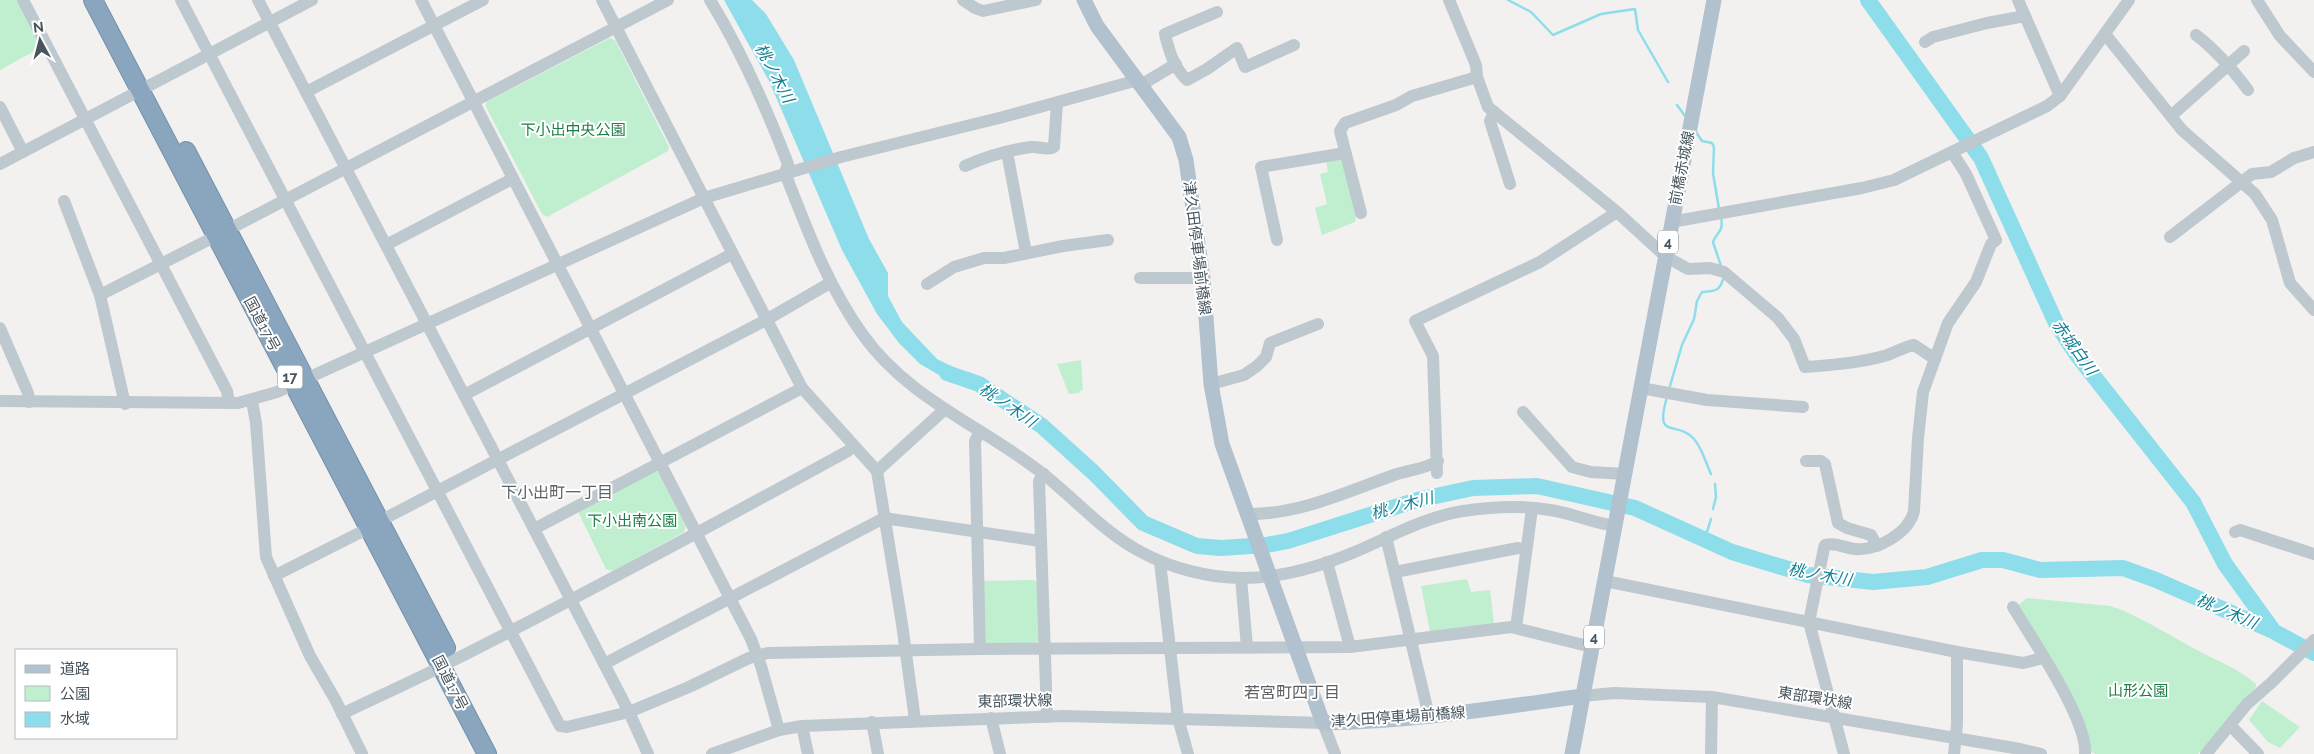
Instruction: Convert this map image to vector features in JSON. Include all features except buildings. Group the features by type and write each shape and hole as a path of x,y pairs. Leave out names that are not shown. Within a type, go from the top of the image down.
{"highway":[{"name":"国道17号","path":"93,0 145,87 447,663 500,754"},
{"name":"国道17号","path":"106,0 145,87"},
{"name":"国道17号","path":"447,663 487,754"}],"main road":[{"name":"津久田停車場前橋線","path":"1084,0 1096,26 1179,137 1186,160 1203,278 1211,384 1222,444 1247,518 1324,723 1357,723 1430,716 1582,696"},
{"name":"前橋赤城線","path":"1624,479 1714,0"},
{"name":"4","path":"1572,754 1624,479"}],"street":[{"path":"23,0 227,391 229,403"},
{"path":"181,0 560,726 567,727 629,712 689,688 758,655 768,653 1168,647 1350,647 1506,627 1592,647"},
{"path":"258,0 629,712 648,754"},
{"path":"0,164 312,0"},
{"path":"421,0 512,179 592,329 758,655 779,730"},
{"path":"306,92 482,0"},
{"path":"602,0 802,388 877,471 906,651 915,720"},
{"path":"100,294 285,201 668,0"},
{"path":"710,0 741,54 762,97 788,164 785,173 830,283 864,337 896,371 944,410 1021,457 1044,474 1125,543 1160,562 1194,572 1241,578 1266,569 1328,562 1409,527 1461,511 1490,508 1550,510 1616,523"},
{"path":"963,0 983,11 1036,0"},
{"path":"1448,0 1476,65 1477,78 1488,107 1617,212 1665,256 1688,270 1710,268 1724,272 1778,318 1794,339 1805,367 1861,361 1887,355 1902,347 1914,345 1935,359"},
{"path":"2018,0 2060,96"},
{"path":"1671,222 1862,188 1894,180 1954,152 2047,106 2060,96 2129,0"},
{"path":"2257,0 2280,36 2314,72"},
{"path":"1217,12 1165,34 1170,54 1188,80 1207,70 1237,48 1246,67 1294,45"},
{"path":"1925,42 1934,37 1988,23 2026,16"},
{"path":"2105,34 2182,130 2255,194 2272,220 2290,283 2314,310"},
{"path":"2196,36 2209,45 2228,64 2248,90"},
{"path":"2171,116 2244,51"},
{"path":"0,402 125,404 252,401 300,382 704,198 839,158 1139,83 1176,64"},
{"path":"1361,213 1340,131 1345,123 1396,105 1412,96 1477,78"},
{"path":"965,166 1007,152 1030,147 1054,148 1057,102"},
{"path":"0,108 23,152"},
{"path":"1494,112 1490,121 1510,184"},
{"path":"1007,152 1026,253"},
{"path":"1844,754 1809,622 1815,586 1826,544 1855,549 1868,549 1878,546 1907,524 1913,515 1923,392 1948,324 1976,282 1991,244 1996,240 1954,152"},
{"path":"2170,237 2252,174 2271,172 2294,158 2314,152"},
{"path":"1277,240 1261,167 1345,153"},
{"path":"386,244 512,179"},
{"path":"64,200 100,294 125,404"},
{"path":"1247,518 1312,505 1365,488 1396,474 1430,466 1438,467 1433,356 1415,320 1540,262 1617,212"},
{"path":"927,284 957,265 984,258 1004,258 1108,240"},
{"path":"464,395 732,254"},
{"path":"1140,278 1203,278"},
{"path":"274,576 766,320 830,283"},
{"path":"1211,384 1244,375 1266,357 1270,343 1318,324"},
{"path":"0,328 28,393 29,402"},
{"path":"534,529 802,388"},
{"path":"1641,388 1707,400 1803,407"},
{"path":"252,401 256,423 265,553 310,656 362,754"},
{"path":"877,471 944,410"},
{"path":"1523,412 1572,467 1624,479"},
{"path":"980,432 975,441 980,649"},
{"path":"342,714 571,600 696,534 854,446"},
{"path":"1806,461 1821,461 1825,464 1838,523 1847,528 1871,535 1878,546"},
{"path":"1044,474 1039,481 1047,717"},
{"path":"1516,628 1532,509"},
{"path":"604,664 884,518 1040,541"},
{"path":"2234,532 2240,530 2314,554"},
{"path":"1386,537 1430,716"},
{"path":"1396,572 1518,548 1526,550"},
{"path":"1160,562 1168,647 1178,718 1188,754"},
{"path":"1328,562 1350,647"},
{"path":"1241,578 1247,647"},
{"path":"1605,581 1957,652 2023,663 2043,658"},
{"path":"2013,608 2074,710 2085,740 2085,754"},
{"path":"2206,754 2247,704 2314,640"},
{"path":"1954,754 1956,738 1957,652"},
{"name":"東部環状線","path":"1582,696 1614,693 1712,697 2041,754"},
{"path":"1711,754 1712,697"},
{"name":"東部環状線","path":"712,754 779,730 802,726 872,722 1047,717 1178,718 1324,723"},
{"path":"991,718 1000,754"},
{"path":"872,722 878,754"},
{"path":"1324,723 1335,754"},
{"path":"2230,725 2258,754"},
{"path":"802,726 808,754"}],"green space":[{"path":"0,0 17,0 41,44 40,48 0,70"},
{"name":"下小出中央公園","path":"610,38 615,40 669,147 668,151 547,217 542,214 486,107 486,102"},
{"path":"1344,157 1357,212 1355,222 1322,235 1315,208 1327,204 1320,174 1328,172 1326,161"},
{"path":"1081,360 1083,389 1078,393 1069,394 1057,364"},
{"name":"下小出南公園","path":"654,471 658,472 686,526 684,532 613,571 606,569 579,514 580,508"},
{"path":"1467,579 1471,592 1490,590 1494,624 1430,632 1421,586"},
{"path":"1034,580 1038,584 1039,640 1035,644 986,644 984,581"},
{"name":"山形公園","path":"2027,598 2110,606 2122,610 2234,668 2256,684 2256,687 2198,754 2096,754 2091,752 2017,606"},
{"path":"2262,701 2300,727 2280,748 2268,742 2249,720"}],"water":[{"path":"724,0 752,0 766,14 794,60 869,239 888,273 888,296 902,322 937,359 982,381 946,379 920,364 899,343 877,314 842,250 769,81"}],"waterway":[{"path":"1508,0 1531,12 1553,35 1601,14 1635,9 1638,30 1668,82"},
{"name":"赤城白川","path":"1868,0 1981,158 2056,323 2077,355 2193,502 2225,564 2272,629"},
{"path":"1677,105 1685,116"},
{"path":"1696,132 1702,141 1712,143 1714,147 1713,173 1719,209"},
{"path":"1721,217 1721,229 1713,242 1721,266"},
{"path":"1670,386 1682,345 1694,319 1697,301 1702,292 1718,289 1723,279"},
{"name":"桃ノ木川","path":"947,373 979,384 1042,426 1094,473 1143,523 1197,546 1221,548 1266,545 1288,541 1417,500 1473,488 1537,486 1635,508 1732,552 1808,575 1873,582 1927,577 1982,560 2003,560 2040,570 2123,568 2156,580 2273,631 2314,653"},
{"path":"1667,397 1663,420 1665,425 1687,433 1694,439 1702,451 1711,474"},
{"path":"1713,509 1716,497 1715,484"},
{"path":"1705,538 1711,519"}],"district":[{"name":"下小出町一丁目","path":"557,492"},
{"name":"若宮町四丁目","path":"1292,692"}]}
